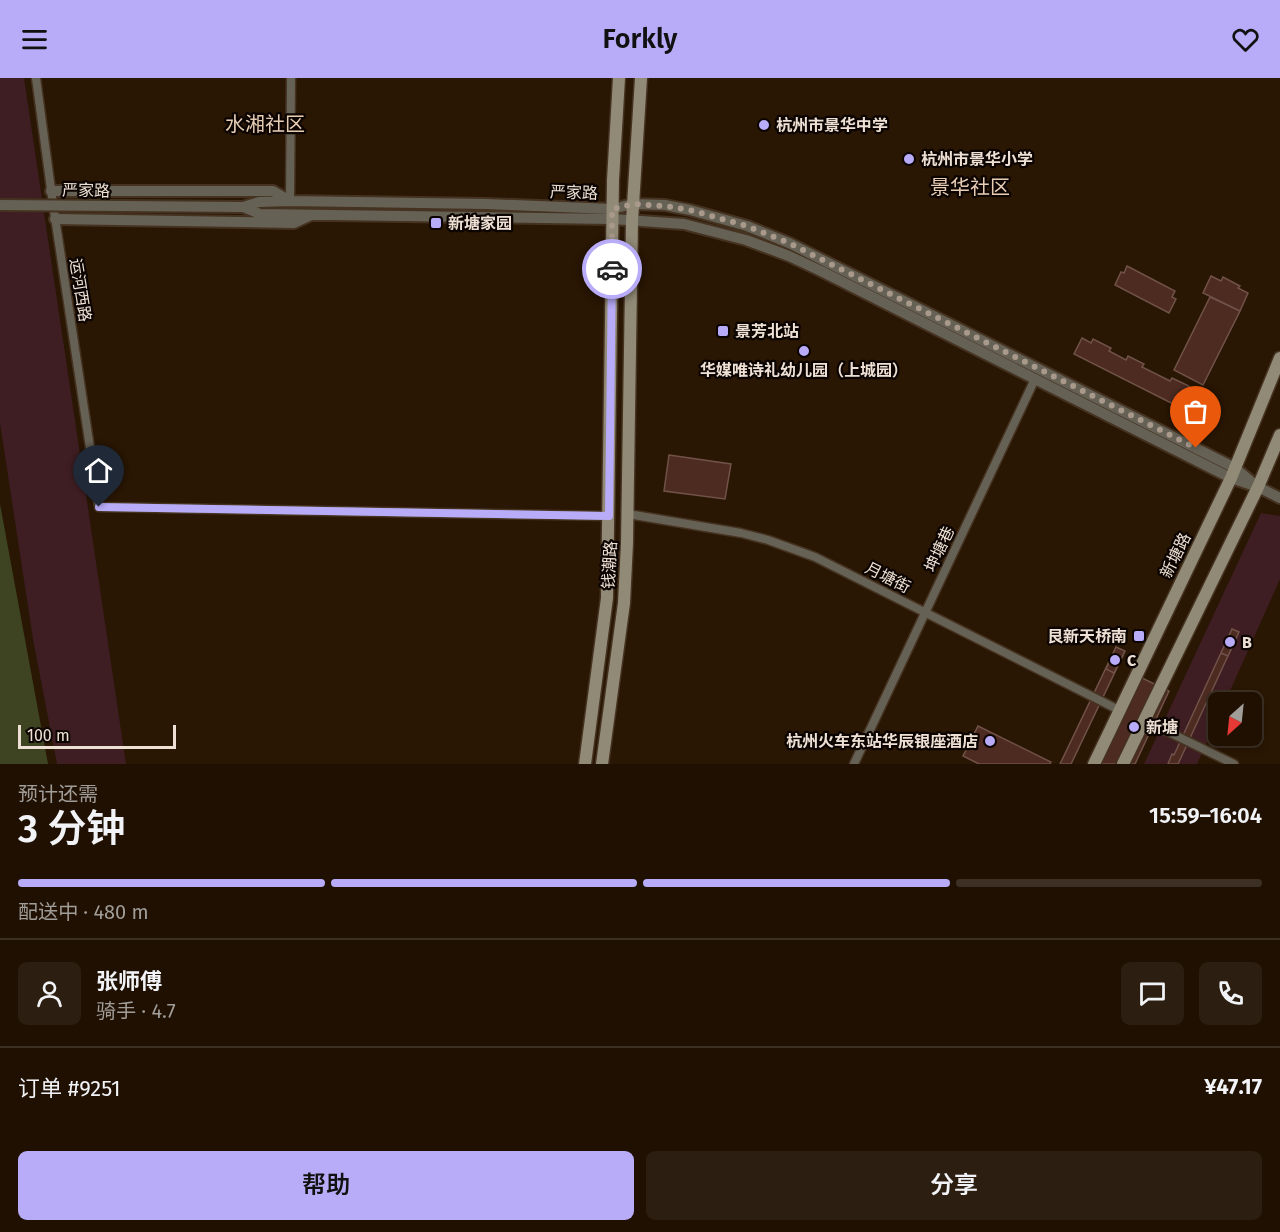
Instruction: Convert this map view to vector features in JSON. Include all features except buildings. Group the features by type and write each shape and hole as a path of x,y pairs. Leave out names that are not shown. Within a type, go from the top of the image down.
{"main road":[{"name":"钱潮路","path":"585,764 605,614 609,516 612,214 619,78"},
{"name":"钱潮路","path":"602,764 624,603 628,514 632,221 641,78"},
{"name":"新塘路","path":"1094,764 1233,473 1280,358"},
{"path":"1123,764 1258,487 1280,435"}],"street":[{"name":"运河西路","path":"36,78 99,507 609,516"},
{"path":"290,201 291,78"},
{"name":"严家路","path":"51,191 273,191 290,201"},
{"name":"严家路","path":"0,205 243,207 259,202 290,201 486,204 612,214 632,221 699,227 789,256 1035,379 1233,473"},
{"name":"严家路","path":"243,207 260,214 612,214 633,204 690,210 747,226 789,243 1280,498"},
{"name":"严家路","path":"55,219 294,223 312,214"},
{"name":"坤塘巷","path":"854,764 1035,379"},
{"name":"月塘街","path":"628,514 741,532 815,557 1119,710"},
{"path":"1144,720 1234,764"}],"shaded area":[{"path":"0,78 24,78 126,764 57,764 33,639 0,423"},
{"path":"0,504 48,764 0,764"},
{"path":"1261,513 1280,516 1280,579 1229,692 1208,692 1208,740 1197,764 1144,764"}],"way so far":[{"path":"612,269 612,209 633,204 665,206 690,210 747,226 830,262 1196,448"}],"place":[{"name":"杭州市景华中学","path":"764,125"},
{"name":"杭州市景华小学","path":"909,159"},
{"name":"新塘家园","path":"436,223"},
{"name":"景芳北站","path":"723,331"},
{"name":"华媒唯诗礼幼儿园（上城园）","path":"804,351"},
{"name":"艮新天桥南","path":"1139,636"},
{"name":"B","path":"1230,642"},
{"name":"C","path":"1115,660"},
{"name":"新塘","path":"1134,727"},
{"name":"杭州火车东站华辰银座酒店","path":"990,741"}],"district":[{"name":"水湘社区","path":"265,124"},
{"name":"景华社区","path":"970,187"}],"route":[{"path":"99,507 609,516 612,269"}]}
